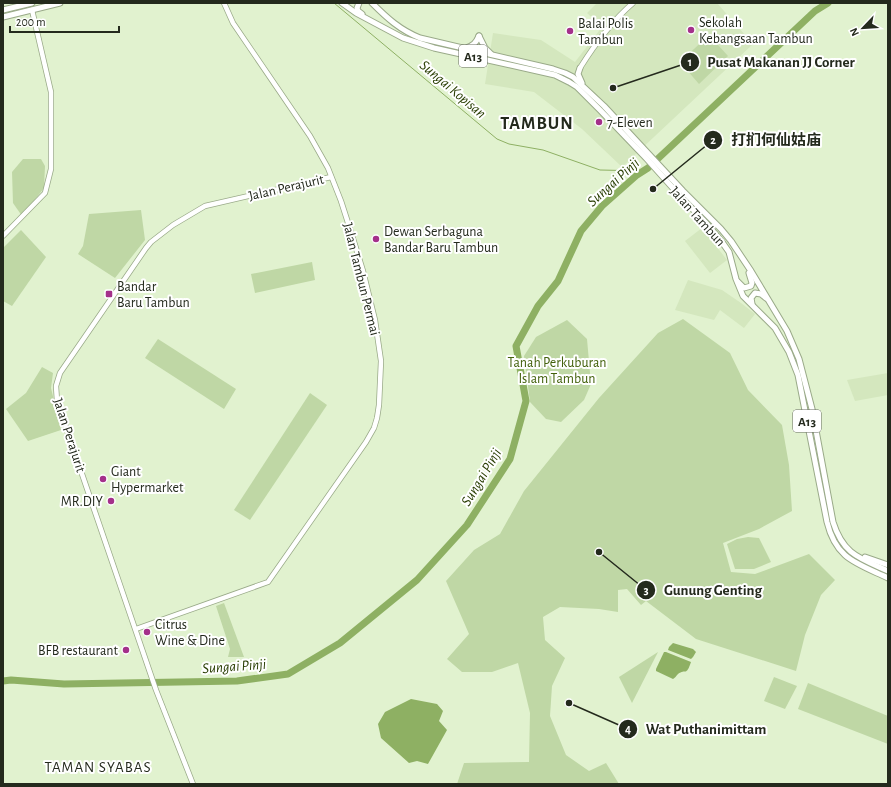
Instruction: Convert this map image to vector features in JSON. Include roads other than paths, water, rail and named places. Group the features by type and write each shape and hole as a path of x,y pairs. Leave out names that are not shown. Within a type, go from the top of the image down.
{"main road":[{"path":"3,10 32,3"},
{"path":"3,17 60,3"},
{"name":"Jalan Tambun","path":"342,3 368,20 403,38 424,45 560,77 569,82 585,95 648,157 680,196 708,224 729,252 736,279 744,296 775,328 786,346 798,374 827,522 831,536 837,548 843,555 854,562 888,578"},
{"path":"359,3 357,8 358,11 368,20"},
{"name":"Jalan Tambun","path":"373,4 391,21 409,34 430,41 565,73 574,77 644,148 648,157"},
{"path":"465,49 472,46 479,36 485,48 492,55"},
{"path":"565,73 571,73 580,68"},
{"path":"580,68 578,74 583,85"},
{"name":"Jalan Tambun","path":"658,168 665,172 731,241 787,331 801,366 812,409 831,513 836,530 845,547 855,554 888,570"},
{"path":"736,279 744,288 751,286 752,279 745,263"},
{"path":"756,310 751,302 752,295 758,293 769,300"},
{"path":"855,554 888,565"}],"street":[{"name":"Jalan Tambun Permai","path":"136,629 268,582 374,428 379,405 381,361 376,320 352,232 332,177 310,136 233,23 224,3"},
{"path":"580,68 610,26 621,13 633,3"},
{"path":"3,236 45,193 51,169 51,92 32,10"},
{"name":"Jalan Perajurit","path":"193,784 156,690 57,401 56,386 60,373 146,248 151,242 173,225 189,214 205,206 332,177"}],"waterway":[{"name":"Sungai Kopisan","path":"334,3 497,139 509,144 543,150 600,170 644,171"},
{"name":"Sungai Pinji","path":"3,681 11,680 64,684 237,681 288,674 340,643 417,580 467,525 510,459 526,401 516,346 538,306 558,281 581,231 602,206 637,175 648,168 815,11 828,3"}],"place":[{"name":"Sekolah Kebangsaan Tambun","path":"691,30"},
{"name":"Balai Polis Tambun","path":"570,31"},
{"name":"Pusat Makanan JJ Corner","path":"613,88"},
{"name":"7-Eleven","path":"599,122"},
{"name":"打扪何仙姑庙","path":"653,189"},
{"name":"Dewan Serbaguna Bandar Baru Tambun","path":"376,239"},
{"name":"Bandar Baru Tambun","path":"109,294"},
{"name":"Giant Hypermarket","path":"103,479"},
{"name":"MR.DIY","path":"111,501"},
{"name":"Gunung Genting","path":"599,552"},
{"name":"Citrus Wine & Dine","path":"147,632"},
{"name":"BFB restaurant","path":"126,650"},
{"name":"Wat Puthanimittam","path":"569,703"}],"district":[{"name":"TAMBUN","path":"537,123"},
{"name":"TAMAN SYABAS","path":"98,767"}],"park label":[{"name":"Tanah Perkuburan Islam Tambun","path":"557,370"}]}
